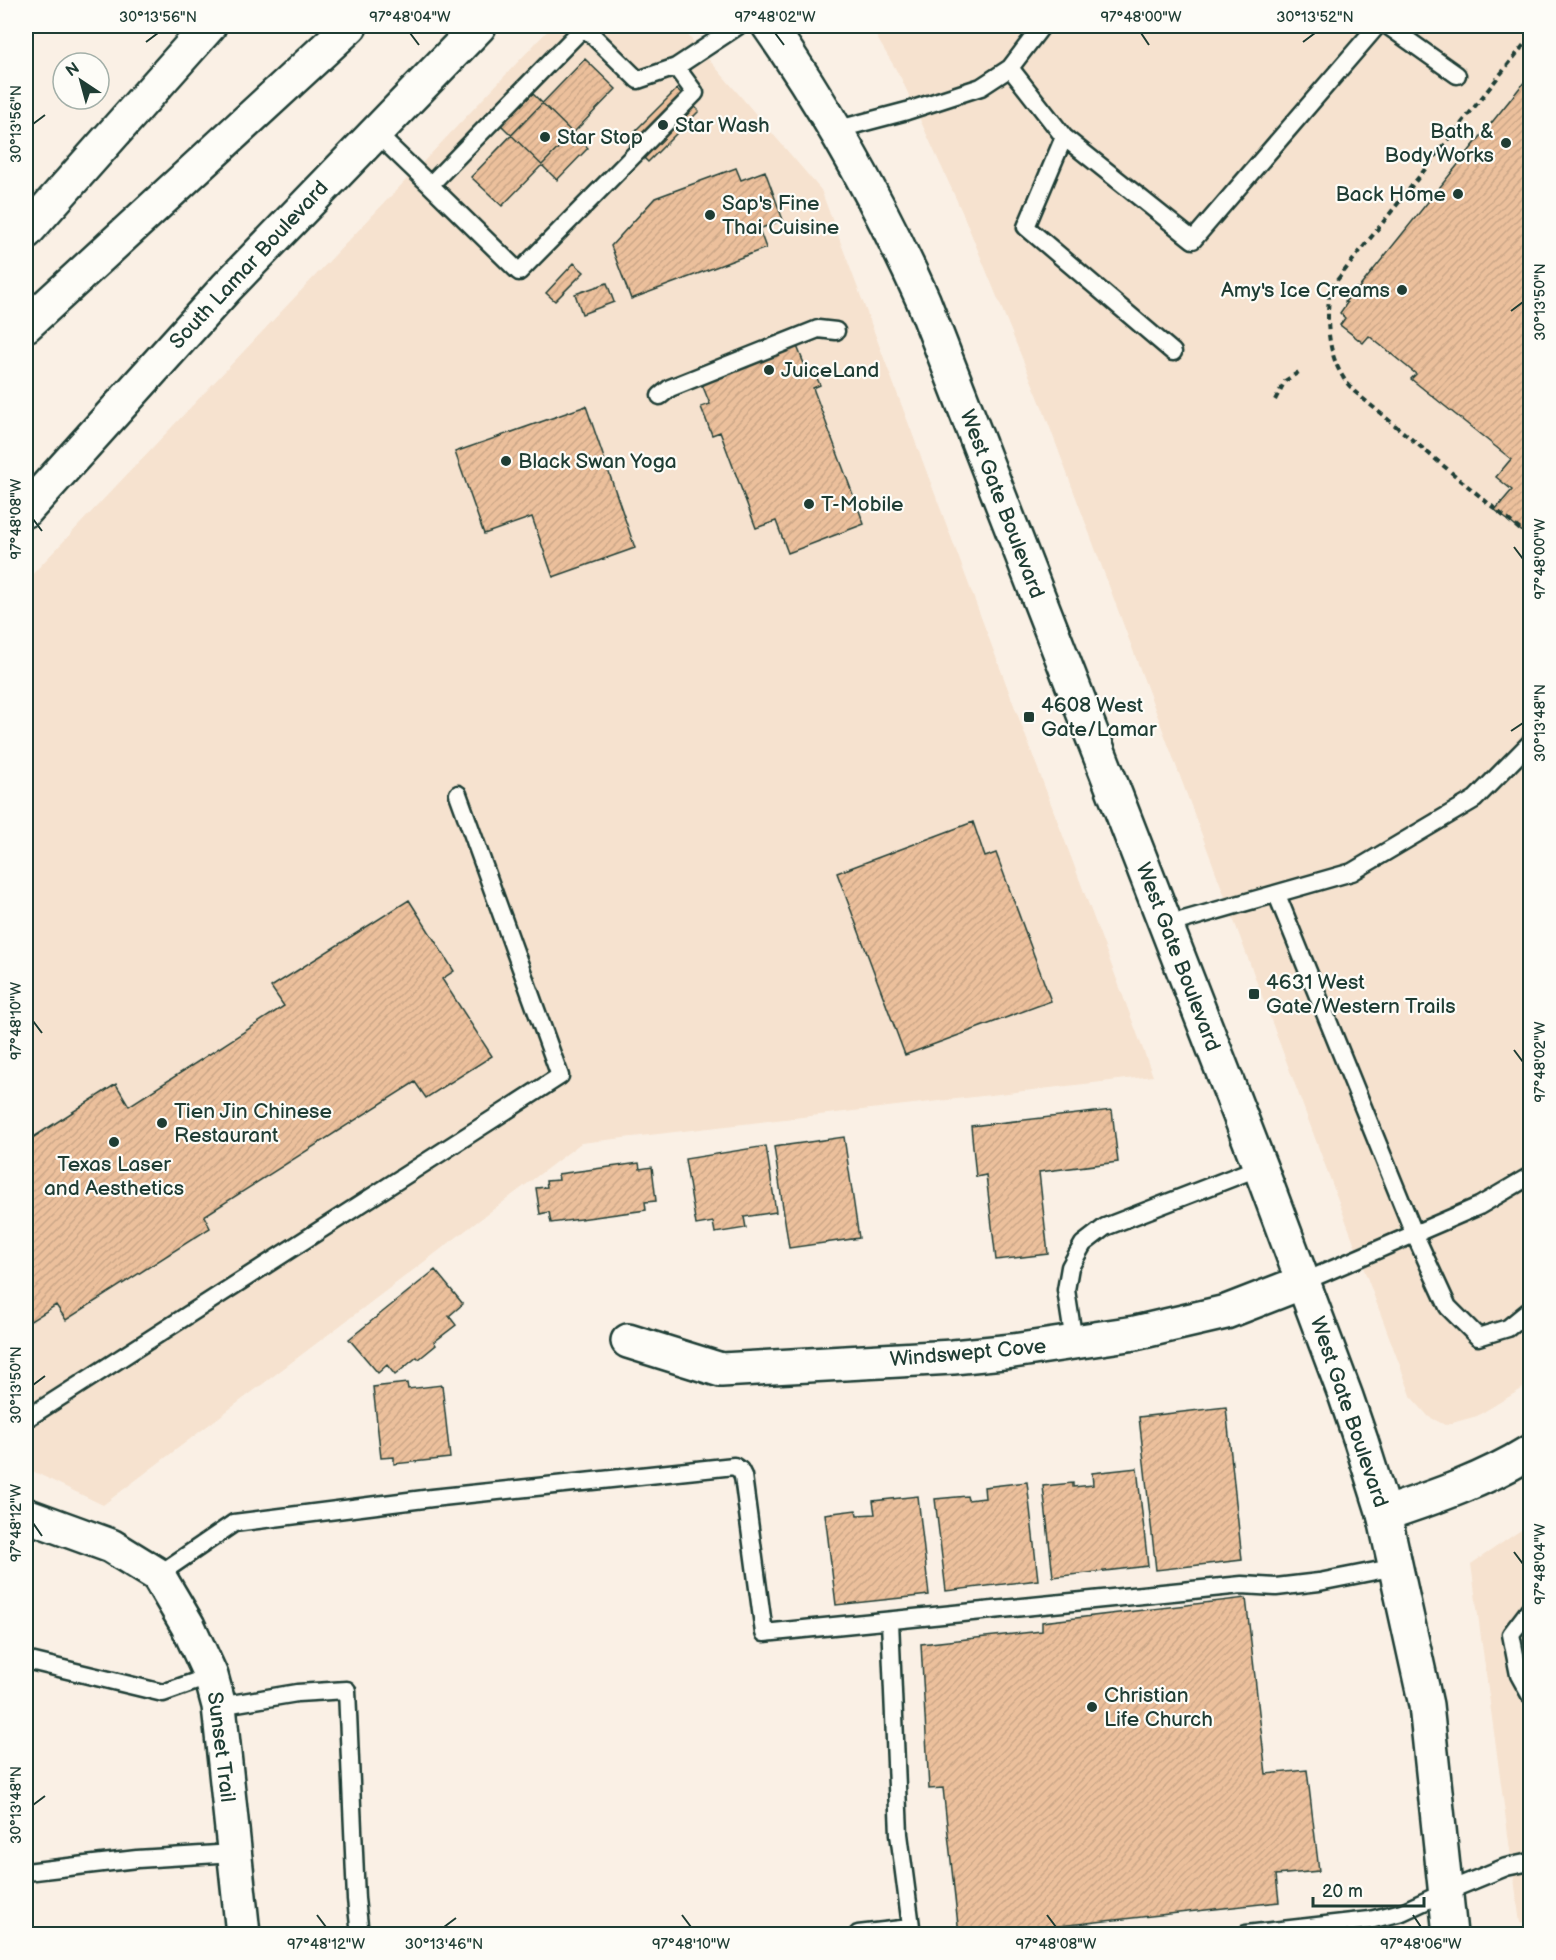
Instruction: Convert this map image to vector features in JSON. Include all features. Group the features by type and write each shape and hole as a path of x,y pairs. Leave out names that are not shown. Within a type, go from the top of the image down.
{"main road":[{"path":"26,232 209,26"},
{"path":"26,325 350,26"},
{"path":"404,101 445,26"},
{"name":"South Lamar Boulevard","path":"26,510 226,288 404,101 479,26"},
{"name":"West Gate Boulevard","path":"769,26 853,159 923,300 1260,1167 1346,1397 1384,1514 1426,1705 1450,1935"},
{"name":"Windswept Cove","path":"628,1341 721,1370 953,1357 1013,1351 1135,1333 1226,1312 1303,1282"},
{"path":"1384,1514 1445,1494 1482,1478 1530,1452"},
{"name":"Sunset Trail","path":"26,1515 111,1546 158,1575 188,1626 215,1691 243,1935"}],"lane":[{"path":"430,185 584,27 638,80 676,67 738,26"},
{"path":"835,130 907,111 981,87 1010,68 1042,26"},
{"path":"1010,68 1064,138 1193,240 1377,26"},
{"path":"1388,26 1457,75"},
{"path":"375,132 519,272 695,93 676,67"},
{"path":"1064,138 1026,227 1173,352"},
{"path":"660,396 669,388 818,329 836,331"},
{"path":"1166,925 1352,873 1475,799 1530,743"},
{"path":"26,1419 560,1076 458,794"},
{"path":"1277,895 1414,1233 1448,1307 1478,1337 1508,1328 1530,1310"},
{"path":"1074,1342 1066,1290 1070,1267 1083,1244 1105,1227 1260,1167"},
{"path":"1303,1282 1479,1206 1530,1176"},
{"path":"158,1575 234,1523 444,1497 734,1466 740,1470 742,1476 764,1633 1242,1585 1276,1587 1319,1582 1396,1567"},
{"path":"1530,1609 1511,1634 1519,1675 1530,1695"},
{"path":"858,1935 911,1931 899,1834 890,1621"},
{"path":"26,1660 163,1693 215,1691 297,1693 347,1690 356,1899 360,1935"},
{"path":"26,1872 137,1858 234,1853"},
{"path":"1246,1935 1370,1920 1402,1912 1506,1867 1530,1862"}],"path":[{"path":"1530,37 1330,289 1328,330 1334,358 1343,378 1355,392 1530,538"},
{"path":"1275,400 1285,381 1302,370"}],"shaded area":[{"path":"552,26 680,26 821,190 1153,1076 581,1143 103,1505 26,1468 26,581"},
{"path":"870,26 1530,26 1530,1384 1477,1416 1445,1425 1429,1417 1412,1398 1043,409 963,214 901,78"},
{"path":"1530,1524 1530,1921 1520,1923 1471,1564"}],"building":[{"path":"585,59 616,89 502,206 471,177"},
{"path":"1530,75 1530,538 1495,510 1512,490 1496,477 1511,459 1411,379 1416,374 1369,336 1363,343 1340,325 1345,318 1340,313 1356,288 1358,289"},
{"name":"Star Wash","path":"677,89 699,111 648,162 626,140"},
{"name":"Star Stop","path":"532,93 588,148 557,180 501,125"},
{"path":"736,168 741,180 765,171 783,220 759,229 766,248 631,299 611,246 655,198"},
{"path":"574,263 584,272 555,301 546,293"},
{"path":"607,283 614,302 582,314 575,294"},
{"path":"797,346 807,371 813,369 820,385 813,388 864,524 788,553 776,521 756,528 720,432 712,435 701,407 710,404 701,382"},
{"path":"586,406 635,548 553,577 532,517 484,534 455,452"},
{"path":"973,822 985,857 996,853 1051,1001 905,1055 837,873"},
{"path":"409,900 454,971 442,979 492,1056 426,1098 415,1082 204,1216 210,1228 66,1320 56,1305 26,1324 26,1142 116,1084 129,1106 284,1006 271,987"},
{"path":"1112,1110 1118,1162 1039,1172 1048,1254 996,1260 986,1175 976,1177 971,1126"},
{"path":"844,1137 859,1238 789,1248 774,1147"},
{"path":"766,1146 776,1212 744,1217 746,1228 715,1233 713,1222 696,1225 685,1159"},
{"path":"639,1163 640,1169 652,1167 656,1201 645,1202 646,1210 551,1223 549,1212 540,1214 536,1188 547,1187 546,1181 559,1180 558,1174"},
{"path":"435,1270 463,1304 449,1316 456,1325 434,1342 436,1345 419,1359 417,1357 395,1375 387,1365 378,1373 349,1339"},
{"path":"407,1383 408,1389 442,1385 450,1458 394,1464 394,1457 381,1458 373,1387"},
{"path":"1226,1407 1242,1560 1156,1570 1139,1417"},
{"path":"1137,1468 1148,1566 1053,1577 1043,1486 1073,1483 1073,1487 1093,1485 1092,1473"},
{"path":"1027,1482 1038,1580 946,1591 935,1499 967,1496 968,1500 985,1498 984,1487"},
{"path":"918,1496 929,1595 836,1605 825,1514 856,1510 857,1515 875,1514 873,1501"},
{"name":"Christian Life Church","path":"1246,1598 1266,1774 1307,1770 1319,1871 1276,1875 1279,1902 985,1934 959,1934 943,1788 929,1789 921,1644 1042,1631 1042,1622"}],"place":[{"name":"Star Wash","path":"663,125"},
{"name":"Star Stop","path":"545,137"},
{"name":"Bath & Body Works","path":"1506,143"},
{"name":"Back Home","path":"1458,194"},
{"name":"Sap's Fine Thai Cuisine","path":"710,215"},
{"name":"Amy's Ice Creams","path":"1402,290"},
{"name":"JuiceLand","path":"769,370"},
{"name":"Black Swan Yoga","path":"506,461"},
{"name":"T-Mobile","path":"809,504"},
{"name":"4608 West Gate/Lamar","path":"1029,717"},
{"name":"4631 West Gate/Western Trails","path":"1254,994"},
{"name":"Tien Jin Chinese Restaurant","path":"162,1123"},
{"name":"Texas Laser and Aesthetics","path":"114,1142"},
{"name":"Christian Life Church","path":"1092,1707"}]}
